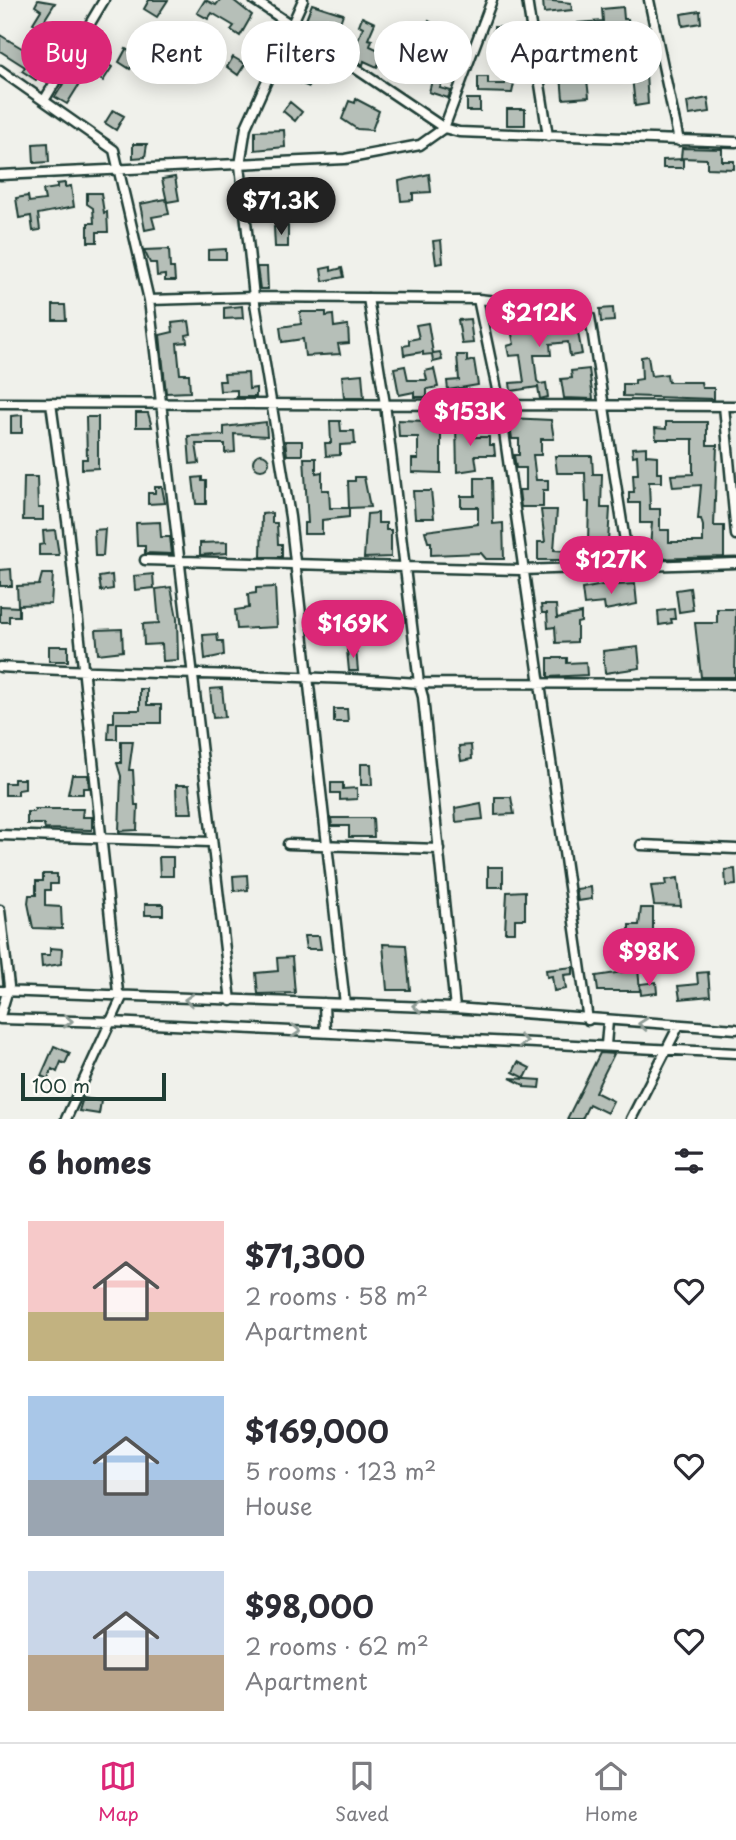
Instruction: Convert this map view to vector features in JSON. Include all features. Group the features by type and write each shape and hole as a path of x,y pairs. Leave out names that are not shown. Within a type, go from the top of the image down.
{"street":[{"path":"45,99 104,0"},
{"path":"254,0 284,21"},
{"path":"293,21 303,0"},
{"path":"0,175 240,165 385,154 420,145 444,128 492,0"},
{"path":"527,0 548,136"},
{"path":"649,0 679,141"},
{"path":"0,70 45,99 114,150 121,171 149,300 210,842 231,1002"},
{"path":"360,72 444,128 459,132 736,142"},
{"path":"265,84 246,128 240,165 254,297 295,564 345,1003"},
{"path":"149,300 254,297 478,299 581,310 590,317 606,405 629,567"},
{"path":"368,298 386,404 419,683 423,697 455,1008"},
{"path":"478,299 500,404 538,685 588,1020"},
{"path":"0,403 736,406"},
{"path":"51,403 68,528 118,992 122,998"},
{"path":"724,406 736,535"},
{"path":"145,560 522,570 736,563"},
{"path":"0,667 83,672 309,676 419,683 736,684"},
{"path":"0,835 210,842"},
{"path":"288,844 439,849"},
{"path":"641,845 736,849"},
{"path":"0,910 4,992 0,1018 736,1053"},
{"path":"4,992 455,1008 736,1030"},
{"path":"66,1119 122,998"},
{"path":"324,1003 325,1032"},
{"path":"606,1045 608,1021"},
{"path":"631,1119 678,1027"}],"building":[{"path":"38,0 55,3 45,19 48,21 34,21 41,10 35,6"},
{"path":"149,0 168,0 157,17 144,9"},
{"path":"205,0 216,5 220,0 233,0 252,15 249,21 241,21 240,36 231,30 234,26 227,21 212,13 208,19 197,13"},
{"path":"543,0 571,3 572,10 544,13"},
{"path":"312,4 343,14 341,21 305,21"},
{"path":"623,7 624,19 628,21 603,21 602,9"},
{"path":"700,11 701,23 683,26 681,14"},
{"path":"362,17 374,23 368,39 372,40 370,46 374,48 374,66 364,61 363,65 360,63 360,34 363,27 360,22"},
{"path":"0,35 21,48 21,64 0,51"},
{"path":"126,49 126,66 119,62"},
{"path":"233,57 241,62 238,75 227,67"},
{"path":"478,77 486,77 488,84 514,84 512,93 478,92"},
{"path":"63,84 79,84 67,104 55,97"},
{"path":"431,84 441,84 440,88 451,91 448,98 429,92"},
{"path":"562,84 587,84 589,97 563,99"},
{"path":"633,84 647,84 648,104 635,106"},
{"path":"708,98 710,112 689,115 687,102"},
{"path":"356,99 379,111 372,130 357,129 342,119 349,101 355,103"},
{"path":"467,99 480,99 480,111 467,111"},
{"path":"290,102 302,112 295,121 283,111"},
{"path":"507,109 525,109 525,125 507,125"},
{"path":"113,110 124,116 116,130 105,123"},
{"path":"284,130 285,147 255,150 255,131"},
{"path":"48,143 49,162 34,163 33,144"},
{"path":"133,144 147,144 145,157 133,158"},
{"path":"682,148 722,149 722,161 734,161 734,169 707,168 707,159 681,158"},
{"path":"683,159 683,168 663,168 663,160"},
{"path":"429,174 431,192 413,193 413,200 401,201 399,181"},
{"path":"175,177 179,200 167,202 162,179"},
{"path":"65,183 65,187 71,186 74,207 38,214 40,230 33,231 31,216 19,218 16,198 28,196 29,202 45,200 43,190 57,188 57,184"},
{"path":"87,193 101,193 104,213 107,212 108,232 97,232 97,242 88,242 88,223 94,223 93,208 87,204"},
{"path":"305,194 305,216 289,216 288,195"},
{"path":"166,199 169,214 152,217 155,228 145,230 140,204"},
{"path":"288,226 288,247 275,247 274,227"},
{"path":"441,240 443,263 436,264 433,241"},
{"path":"169,249 170,268 174,268 175,281 165,281 165,275 157,276 156,263 150,263 144,250"},
{"path":"226,249 226,259 208,259 208,250"},
{"path":"257,267 267,267 268,289 260,289"},
{"path":"331,267 331,271 342,268 344,277 323,281 321,269"},
{"path":"53,305 65,305 66,320 53,320"},
{"path":"242,306 243,318 224,319 224,308"},
{"path":"613,308 614,321 601,322 600,309"},
{"path":"300,312 326,312 326,316 333,315 334,327 348,325 349,343 338,344 340,354 305,356 303,339 282,342 280,327 301,324"},
{"path":"539,317 541,332 564,328 564,324 576,322 582,354 570,356 568,342 550,344 551,355 534,355 537,381 540,384 546,383 548,397 540,399 538,387 511,391 510,383 524,382 520,355 509,356 507,346 514,344 510,325 528,323 527,318"},
{"path":"470,319 473,343 462,344 458,320"},
{"path":"189,321 191,334 186,335 187,342 177,343 180,374 189,374 190,392 166,393 160,335 173,332 172,323"},
{"path":"428,323 433,353 440,352 442,360 433,362 432,354 423,355 423,352 404,355 403,346 409,345 409,340 419,338 416,325"},
{"path":"457,355 467,355 467,362 474,360 478,385 448,390 447,381 459,380"},
{"path":"648,356 651,376 667,374 668,382 701,382 702,388 714,388 714,399 623,396 623,384 635,384 635,380 642,379 641,357"},
{"path":"405,366 408,380 427,380 425,371 434,369 438,387 427,389 427,397 414,397 414,392 399,395 394,368"},
{"path":"589,369 593,399 564,398 561,379 572,378 571,371"},
{"path":"248,373 249,389 256,388 256,397 237,397 237,390 220,391 219,381 225,381 224,374"},
{"path":"362,374 364,398 344,398 342,376"},
{"path":"136,413 148,413 152,427 136,427"},
{"path":"22,415 22,433 11,433 11,416"},
{"path":"86,417 98,417 98,468 82,469 82,459 87,459"},
{"path":"433,417 441,417 441,473 412,472 412,459 418,459 418,437 399,437 398,420 428,421"},
{"path":"509,418 551,420 554,439 541,439 541,455 533,455 536,480 548,480 548,490 543,490 543,507 521,507 519,490 526,490 526,468 516,468 514,455 519,455 519,439 512,439"},
{"path":"330,421 340,421 341,431 354,431 355,444 340,445 340,455 326,456 325,443 331,443"},
{"path":"266,422 267,436 234,434 235,452 225,453 225,444 196,444 199,463 190,464 188,436 224,435 224,427"},
{"path":"469,422 470,437 489,437 489,445 494,445 495,455 475,455 477,469 457,472 456,423"},
{"path":"666,422 707,422 707,445 717,445 714,526 724,526 724,557 649,559 652,523 640,523 640,503 629,503 629,492 634,492 633,474 638,474 637,455 633,456 632,448 646,447 646,455 657,456 657,473 662,473 662,482 649,482 650,509 660,509 660,530 669,530 669,542 703,542 703,526 701,519 698,519 701,485 673,487 671,475 693,474 693,439 656,439 655,428 666,429"},
{"path":"285,441 302,441 302,455 287,455"},
{"path":"261,454 269,462 261,470 253,462"},
{"path":"555,456 592,456 593,474 602,474 601,508 610,508 608,542 588,543 589,502 586,502 585,473 557,473"},
{"path":"304,458 316,458 316,473 322,472 322,490 329,490 330,508 349,508 349,517 322,520 322,534 304,534 304,523 308,523"},
{"path":"24,477 37,477 38,508 43,508 43,520 23,520"},
{"path":"202,477 202,481 206,481 206,504 196,504 193,478"},
{"path":"355,477 364,477 370,507 349,508 348,481 355,481"},
{"path":"475,478 492,478 493,524 503,523 504,559 486,559 481,553 431,555 431,542 428,542 425,531 478,524 478,507 461,507 461,496 475,496"},
{"path":"155,487 162,487 165,503 148,504 148,493 155,493"},
{"path":"413,491 431,491 434,518 415,518"},
{"path":"541,510 557,510 554,550 570,551 570,560 538,560 538,542 545,542"},
{"path":"272,513 272,523 277,523 278,544 282,544 282,557 261,557 262,514"},
{"path":"378,513 378,523 386,523 386,530 391,530 391,557 364,558 367,514"},
{"path":"160,522 161,537 170,537 172,554 145,553 145,546 137,546 136,523"},
{"path":"105,529 103,556 95,556 94,530"},
{"path":"55,530 59,555 39,555 39,545 44,544 43,531"},
{"path":"227,542 227,553 200,555 200,543"},
{"path":"11,569 12,586 0,586 0,570"},
{"path":"42,574 53,574 51,604 18,605 17,586 39,585"},
{"path":"153,574 154,588 135,590 134,576"},
{"path":"112,575 113,589 101,591 99,577"},
{"path":"618,582 618,585 635,584 637,604 605,610 604,603 584,605 582,589"},
{"path":"171,587 177,618 178,660 163,661 162,644 144,645 143,624 159,623 156,589"},
{"path":"275,587 277,627 237,629 235,610 249,608 248,594 256,593 256,588"},
{"path":"690,588 693,610 679,612 676,590"},
{"path":"541,605 556,605 557,618 581,613 581,622 577,623 577,642 556,643 555,627 548,628 547,613 542,613"},
{"path":"0,606 19,607 19,616 9,616 9,622 0,622"},
{"path":"674,609 675,619 671,619 672,623 659,625 658,611"},
{"path":"717,609 736,609 735,677 701,677 695,623 717,623"},
{"path":"122,629 123,651 98,654 96,630"},
{"path":"217,634 218,641 223,641 224,655 205,659 203,635"},
{"path":"49,646 68,646 68,661 49,661"},
{"path":"638,647 640,668 605,673 603,651"},
{"path":"356,649 358,671 349,671 347,650"},
{"path":"548,658 567,658 567,663 586,662 587,675 548,677"},
{"path":"222,688 225,717 213,718 210,689"},
{"path":"140,689 147,689 147,705 161,705 161,723 117,723 117,739 108,739 109,722 114,722 114,710 140,710"},
{"path":"334,709 347,709 348,722 334,722"},
{"path":"121,741 133,741 129,770 133,770 135,805 138,805 137,830 119,831 121,776 117,763 121,763"},
{"path":"471,745 472,759 461,761 459,746"},
{"path":"361,764 371,764 372,785 361,785"},
{"path":"72,775 88,775 89,788 83,788 83,794 68,794"},
{"path":"14,779 25,779 25,789 18,790 18,795 5,795 5,783 14,783"},
{"path":"331,783 343,783 343,789 357,788 357,799 340,800 340,793 331,793"},
{"path":"176,785 189,785 192,813 177,813"},
{"path":"495,797 511,797 514,814 495,815"},
{"path":"481,803 483,819 456,822 455,808"},
{"path":"35,809 83,809 82,817 92,817 92,830 45,829 44,824 27,824 27,812 34,812"},
{"path":"331,818 373,818 374,837 349,837 349,826 332,826"},
{"path":"159,857 173,857 173,876 160,876"},
{"path":"488,867 503,867 503,887 488,887"},
{"path":"735,869 736,885 726,886 725,870"},
{"path":"43,874 57,874 57,884 50,884 50,890 45,890 45,906 61,907 62,929 33,928 29,895 36,895 36,881 43,881"},
{"path":"247,875 248,890 234,891 233,876"},
{"path":"678,878 681,906 654,905 651,886 666,885 665,880"},
{"path":"591,887 592,899 578,901 576,889"},
{"path":"525,891 525,919 515,919 515,932 505,932 507,892"},
{"path":"145,904 163,904 163,915 145,915"},
{"path":"641,908 653,908 653,937 629,937 629,925 639,925"},
{"path":"304,936 319,936 321,949 306,949"},
{"path":"383,944 406,945 410,990 387,990"},
{"path":"50,948 62,949 61,964 42,967 41,955 50,955"},
{"path":"292,957 295,993 258,994 256,973 278,971 277,958"},
{"path":"637,957 640,991 598,991 596,976 630,971 628,958"},
{"path":"573,967 573,974 564,975 566,989 554,991 552,976 547,977 546,970"},
{"path":"708,972 710,996 680,999 678,986 698,984 697,973"},
{"path":"656,982 657,993 641,995 640,984"},
{"path":"54,1046 70,1053 65,1064 61,1062 57,1072 52,1069 48,1079 41,1076"},
{"path":"600,1053 614,1054 595,1092 613,1101 607,1113 589,1104 582,1119 567,1119"},
{"path":"518,1062 530,1068 525,1078 513,1072"},
{"path":"510,1078 541,1080 540,1088 524,1087"},
{"path":"83,1098 101,1101 99,1114 79,1111"}]}
